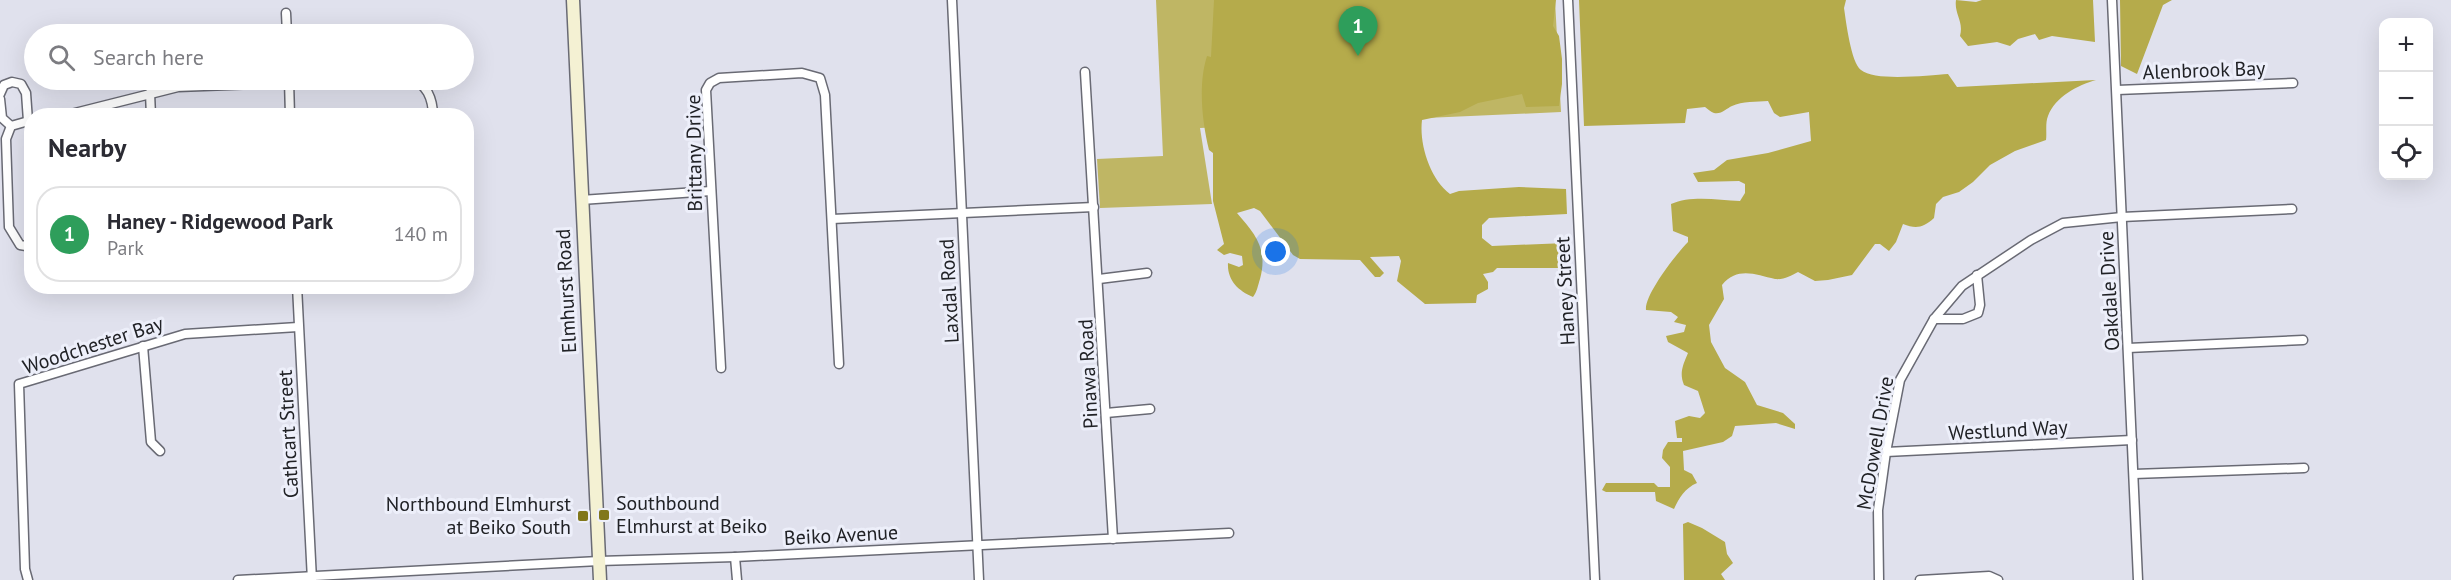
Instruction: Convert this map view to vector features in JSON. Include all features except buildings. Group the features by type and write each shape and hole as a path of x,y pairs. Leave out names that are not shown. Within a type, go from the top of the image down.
{"street":[{"name":"Elmhurst Road","path":"573,0 600,580"},
{"name":"Laxdal Road","path":"952,0 979,580"},
{"name":"Haney Street","path":"1569,0 1595,580"},
{"name":"Oakdale Drive","path":"2112,0 2138,580"},
{"path":"285,14 286,24"},
{"name":"Pinawa Road","path":"1085,72 1113,539"},
{"name":"Brittany Drive","path":"721,368 705,101 706,90 710,83 719,78 732,76 814,75 820,78 825,95 839,364"},
{"path":"0,94 4,86 12,82 21,84 24,89"},
{"name":"Alenbrook Bay","path":"2117,90 2293,83"},
{"path":"24,90 28,108"},
{"path":"93,108 164,90"},
{"path":"289,90 290,108"},
{"path":"426,90 429,93 432,108"},
{"path":"150,93 151,108"},
{"path":"0,99 2,118 11,126"},
{"path":"11,126 24,122"},
{"path":"11,126 6,139 9,227 20,245 24,246"},
{"path":"581,200 711,191"},
{"path":"832,219 1094,207"},
{"path":"2122,217 2292,209"},
{"name":"McDowell Drive","path":"1879,580 1876,530 1886,452 1900,380 1934,320 1962,286 2044,232 2063,223 2122,217"},
{"path":"1099,279 1147,273"},
{"path":"1934,320 1963,319 1978,313 1980,305 1977,275"},
{"name":"Cathcart Street","path":"297,294 312,578"},
{"name":"Woodchester Bay","path":"28,580 25,569 20,384 185,333 298,327"},
{"path":"2128,348 2303,340"},
{"path":"143,346 151,442 160,451"},
{"path":"1106,412 1150,409"},
{"name":"Westlund Way","path":"1886,452 2132,440"},
{"path":"2134,474 2304,468"},
{"name":"Beiko Avenue","path":"312,578 599,561 735,557 1229,533"},
{"path":"735,557 737,580"},
{"path":"450,569 450,580"},
{"path":"1920,580 1989,576 1998,580"},
{"path":"238,580 312,578"}],"shaded area":[{"path":"1156,0 1555,0 1561,112 1200,128 1212,204 1100,208 1097,159 1163,156"},
{"path":"1214,0 1556,0 1553,26 1559,36 1562,59 1559,106 1526,107 1522,94 1478,103 1460,112 1422,120 1422,140 1432,170 1450,194 1459,191 1519,187 1566,189 1567,214 1489,218 1482,225 1482,238 1492,246 1566,243 1567,268 1497,268 1493,272 1483,274 1488,282 1488,289 1477,295 1476,303 1425,304 1397,281 1401,261 1399,256 1370,257 1384,273 1380,277 1375,277 1360,260 1300,259 1293,255 1260,211 1254,208 1237,213 1259,243 1262,259 1260,279 1253,297 1243,292 1232,280 1228,269 1228,263 1239,267 1243,265 1242,256 1230,253 1224,255 1217,250 1224,244 1213,201 1213,153 1209,150 1204,127 1202,90 1207,56 1211,57"},
{"path":"1579,0 1846,0 1844,8 1854,59 1857,66 1868,74 1903,77 1948,74 1957,87 2096,80 2075,89 2051,109 2046,125 2046,140 2015,151 1990,165 1959,192 1943,197 1936,204 1934,218 1923,226 1912,227 1903,224 1896,242 1889,251 1880,244 1875,244 1852,275 1815,281 1798,272 1778,279 1747,273 1734,275 1722,285 1724,299 1709,325 1711,342 1725,368 1745,382 1757,405 1783,413 1795,424 1795,429 1776,423 1735,426 1732,436 1723,442 1683,451 1684,470 1692,474 1697,483 1683,494 1674,509 1656,501 1655,492 1606,492 1602,490 1606,483 1654,483 1658,487 1670,487 1670,467 1662,458 1663,450 1668,442 1682,442 1682,438 1677,438 1675,421 1689,416 1700,418 1705,413 1698,391 1684,385 1682,369 1688,353 1668,342 1666,336 1684,332 1686,325 1674,322 1678,317 1671,312 1646,310 1650,295 1656,285 1669,264 1688,242 1688,237 1673,231 1671,204 1696,199 1740,201 1745,193 1745,184 1739,181 1698,182 1693,173 1714,170 1727,160 1768,153 1811,141 1809,112 1780,117 1774,113 1768,101 1750,102 1736,104 1717,113 1705,107 1687,109 1685,123 1584,126"},
{"path":"1956,0 1976,2 1982,0 2093,0 2095,42 2052,36 2039,40 2035,34 2018,39 2010,46 1997,42 1968,46 1960,36 1961,26"},
{"path":"2120,0 2172,0 2163,5 2137,74 2121,66"},
{"path":"1688,522 1725,542 1727,554 1733,563 1721,574 1725,580 1684,580 1683,524"}],"place":[{"name":"Haney - Ridgewood Park","path":"1358,56"},
{"name":"Southbound Elmhurst at Beiko","path":"604,515"},
{"name":"Northbound Elmhurst at Beiko South","path":"583,516"}]}
